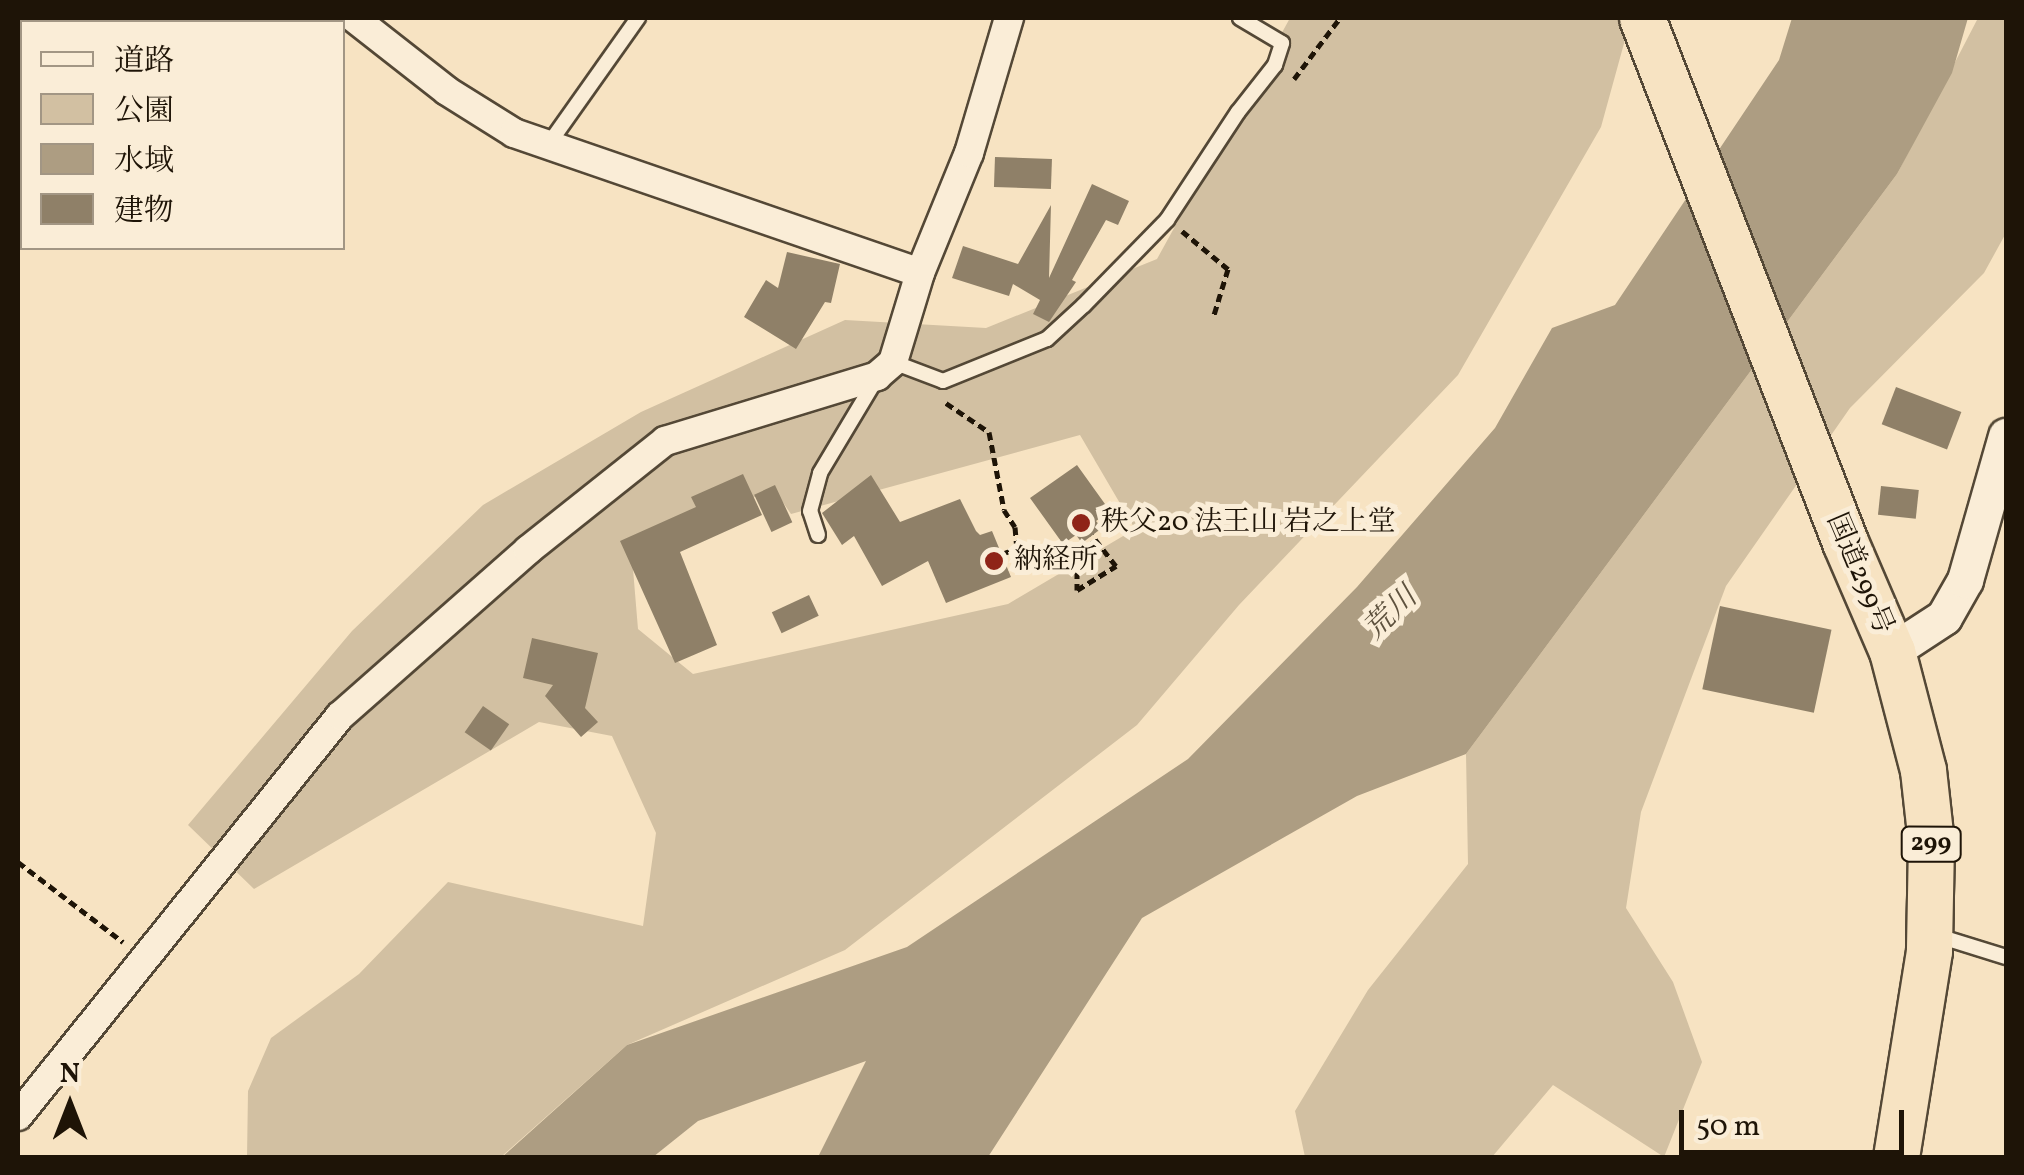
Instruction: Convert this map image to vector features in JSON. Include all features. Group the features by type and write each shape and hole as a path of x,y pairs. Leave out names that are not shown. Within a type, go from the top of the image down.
{"highway":[{"name":"国道299号","path":"1642,18 1845,542 1892,651 1923,770 1931,843 1930,934 1896,1158"}],"street":[{"path":"354,18 447,91 514,134 920,274"},
{"path":"18,1116 142,957 340,716 528,550 665,441 885,369 969,153 1009,18"},
{"path":"1892,651 1944,617 1965,580 2006,436"}],"lane":[{"path":"548,145 638,18"},
{"path":"818,535 810,511 820,473 885,369 943,380 1047,339 1167,220 1238,112 1276,65 1282,43 1240,18"},
{"path":"1930,934 2006,956"}],"path":[{"path":"1167,220 1228,270 1213,318"},
{"path":"944,402 989,432 1004,510 1015,527 1017,548"},
{"path":"1002,554 1017,548 1066,552 1095,538 1116,566 1078,590 1077,572 1066,552"},
{"path":"18,862 142,957"}],"green space":[{"path":"1290,18 1631,18 1601,127 1458,375 1239,605 1137,725 845,950 627,1045 501,1157 247,1157 248,1091 271,1038 359,974 448,882 643,926 656,833 612,736 539,722 254,889 188,825 352,631 483,505 641,412 845,320 986,328 1157,259","holes":["1080,435 1135,529 1008,604 693,674 638,629 632,557 773,488 791,514"]},
{"path":"1978,18 2006,18 2006,233 1984,273 1850,408 1726,586 1641,812 1626,908 1673,982 1702,1062 1664,1157 1553,1085 1492,1157 1305,1157 1295,1111 1368,990 1468,864 1466,754 1897,174"}],"water":[{"name":"荒川","path":"1792,18 1968,18 1952,73 1897,174 1466,754 1357,796 1142,918 988,1157 818,1157 866,1061 698,1121 653,1157 501,1158 627,1045 907,947 1188,759 1357,587 1495,428 1552,328 1615,305 1779,60"}],"building":[{"path":"995,157 1052,159 1051,189 994,187"},
{"path":"1092,184 1129,201 1118,225 1106,220 1072,280 1076,282 1049,322 1033,314 1040,300 1013,284 1009,296 952,278 963,246 1018,264 1051,205 1049,278"},
{"path":"787,252 840,264 831,303 825,302 796,349 744,317 766,280 778,288"},
{"path":"1896,387 1961,412 1947,449 1882,424"},
{"path":"1077,465 1110,511 1096,521 1102,528 1082,543 1076,535 1063,544 1030,498"},
{"path":"743,474 762,515 680,552 717,645 675,663 620,541 696,507 691,497"},
{"path":"871,475 900,522 960,499 980,535 992,531 1011,577 946,603 928,561 882,586 854,536 842,545 822,513"},
{"path":"775,485 792,522 771,532 754,495"},
{"path":"1881,486 1919,490 1916,519 1878,515"},
{"path":"809,595 819,616 782,633 772,612"},
{"path":"1720,606 1832,630 1814,713 1702,689"},
{"path":"532,638 598,653 585,708 598,722 581,737 545,696 553,685 523,678"},
{"path":"483,706 509,724 491,751 465,732"}],"place":[{"name":"秩父20 法王山 岩之上堂","path":"1081,523"},
{"name":"納経所","path":"994,561"}]}
